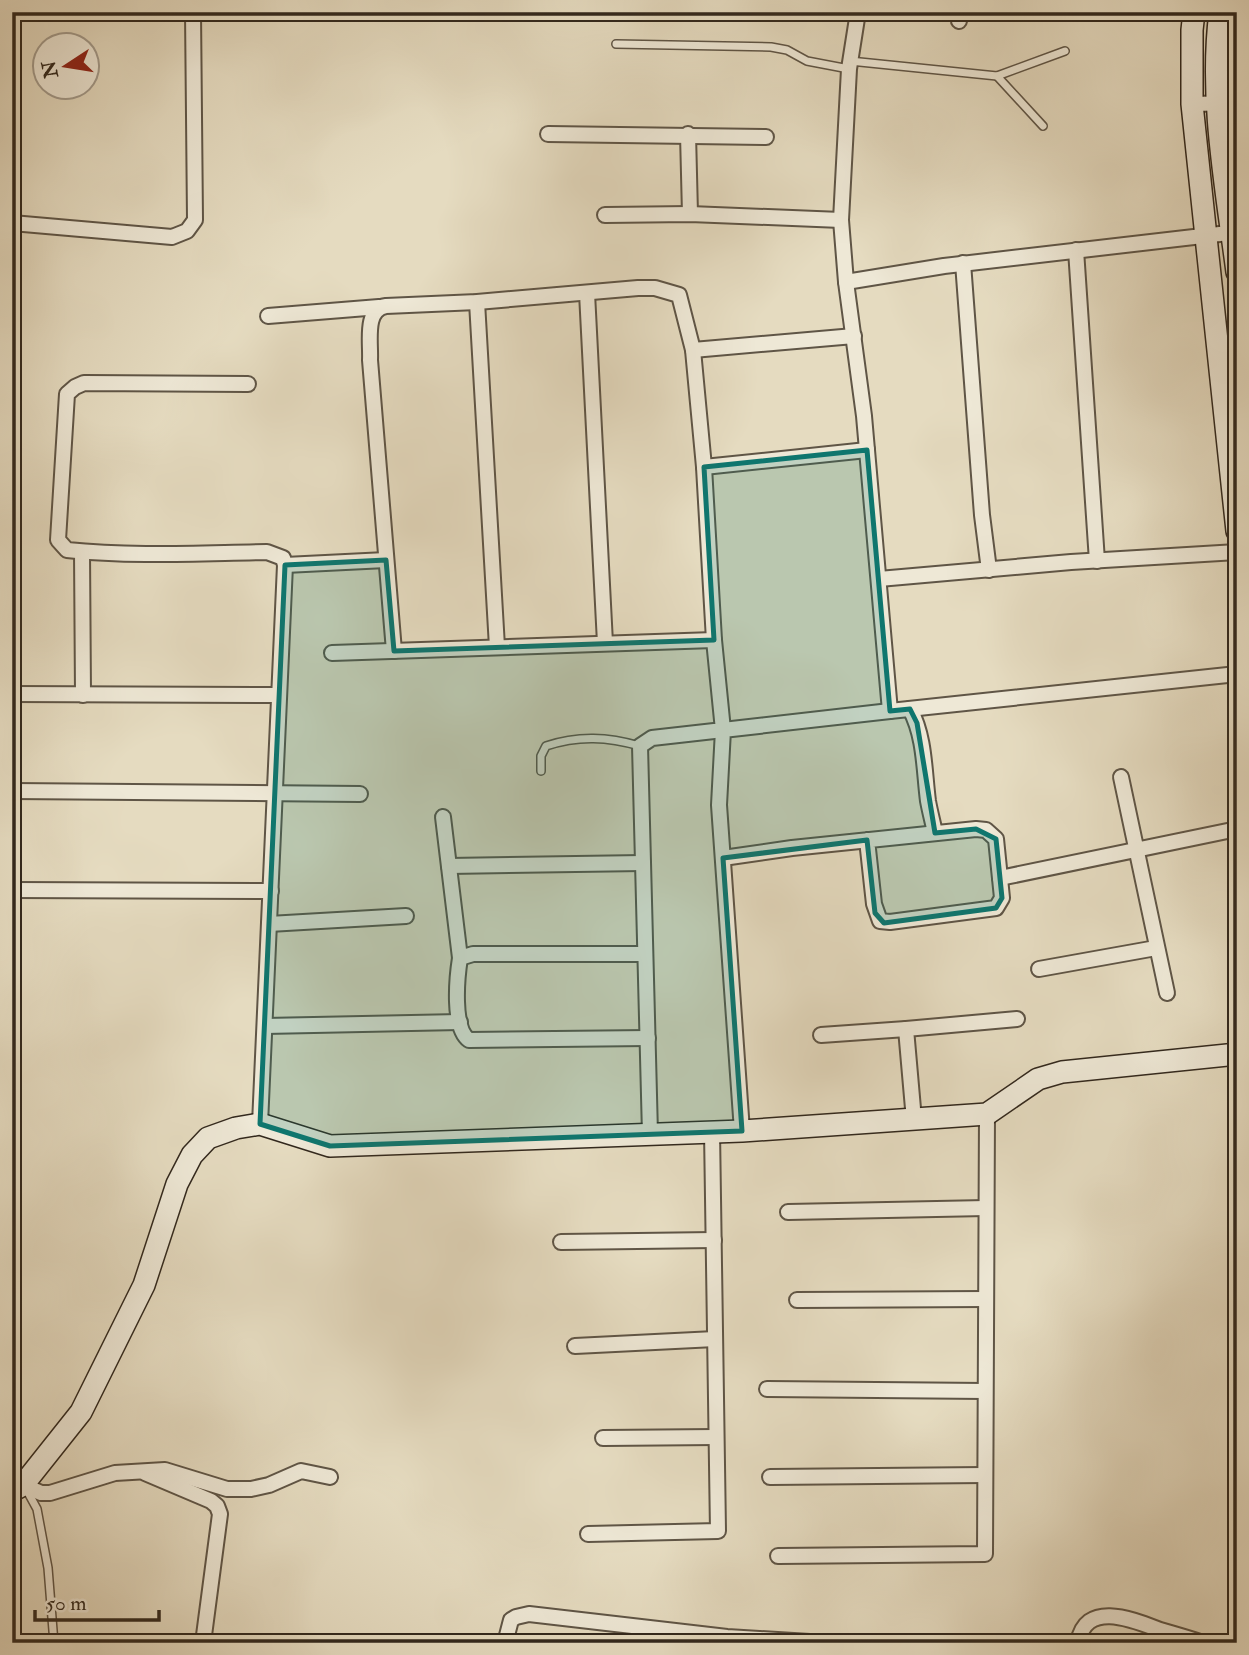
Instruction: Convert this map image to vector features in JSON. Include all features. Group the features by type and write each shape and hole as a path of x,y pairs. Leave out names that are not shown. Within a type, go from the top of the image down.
{"street":[{"path":"12,223 172,237 187,231 195,220 193,12"},
{"path":"859,12 850,65 841,220 867,450 890,711"},
{"path":"1194,12 1192,104 1237,531"},
{"path":"1220,12 1217,33 1227,103 1237,272"},
{"path":"1192,104 1227,103"},
{"path":"548,134 766,136"},
{"path":"688,134 690,214"},
{"path":"605,215 690,214 841,220"},
{"path":"846,282 963,263 1234,232"},
{"path":"1076,250 1097,561"},
{"path":"963,263 982,515 989,570"},
{"path":"268,316 654,288 679,295 693,350 704,467 714,640 723,730 719,805 742,1131"},
{"path":"587,293 605,643"},
{"path":"477,302 497,647"},
{"path":"379,307 371,318 370,360 394,651"},
{"path":"693,350 853,336"},
{"path":"248,384 84,383 75,387 67,394 58,540 67,550 82,552 267,552 283,558 285,565 260,1125"},
{"path":"704,467 867,450"},
{"path":"82,552 83,695"},
{"path":"879,579 1237,552"},
{"path":"285,565 386,560"},
{"path":"332,653 714,640"},
{"path":"650,1134 640,746 652,737 1237,674"},
{"path":"12,694 279,695"},
{"path":"910,709 917,723 925,760 928,803 935,833"},
{"path":"1121,778 1167,993"},
{"path":"12,791 360,794"},
{"path":"443,817 460,958 457,981 461,1031 469,1040 648,1038"},
{"path":"1000,878 1237,829"},
{"path":"723,858 867,840 986,830 996,839 1002,898 996,908 884,923 876,913 867,840"},
{"path":"449,866 643,863"},
{"path":"12,890 271,891"},
{"path":"269,924 406,916"},
{"path":"1039,969 1156,948"},
{"path":"460,958 473,954 645,954"},
{"path":"821,1035 1017,1019"},
{"path":"265,1026 460,1022"},
{"path":"906,1030 914,1120"},
{"path":"330,1477 301,1471 269,1485 251,1489 227,1489 165,1470 115,1473 50,1493 18,1488 81,1412 144,1285 177,1184 192,1155 208,1138 236,1128 260,1125 330,1146 742,1131 914,1120 987,1114 1038,1079 1062,1072 1237,1054"},
{"path":"778,1556 985,1554 987,1114"},
{"path":"588,1534 718,1531 712,1131"},
{"path":"788,1212 986,1208"},
{"path":"561,1242 713,1240"},
{"path":"797,1300 986,1299"},
{"path":"575,1346 715,1339"},
{"path":"767,1389 985,1391"},
{"path":"603,1438 716,1437"},
{"path":"140,1471 211,1501 220,1514 203,1643"},
{"path":"770,1477 985,1475"},
{"path":"505,1643 511,1620 529,1614 727,1637 826,1643"},
{"path":"1078,1643 1079,1634 1086,1625 1098,1617 1107,1616 1126,1618 1203,1643"}],"lane":[{"path":"616,44 771,47 787,50 807,61 997,76 1065,51"},
{"path":"997,76 1043,126"},
{"path":"541,771 541,756 546,746 558,742 598,737 640,746"},
{"path":"18,1488 37,1509 48,1568 54,1643"}],"highlighted area":[{"path":"867,450 890,711 910,709 917,723 935,833 976,829 996,839 1002,898 996,908 978,912 884,923 875,913 867,840 723,858 742,1131 330,1146 260,1124 285,565 386,560 394,651 714,640 704,467"}]}
